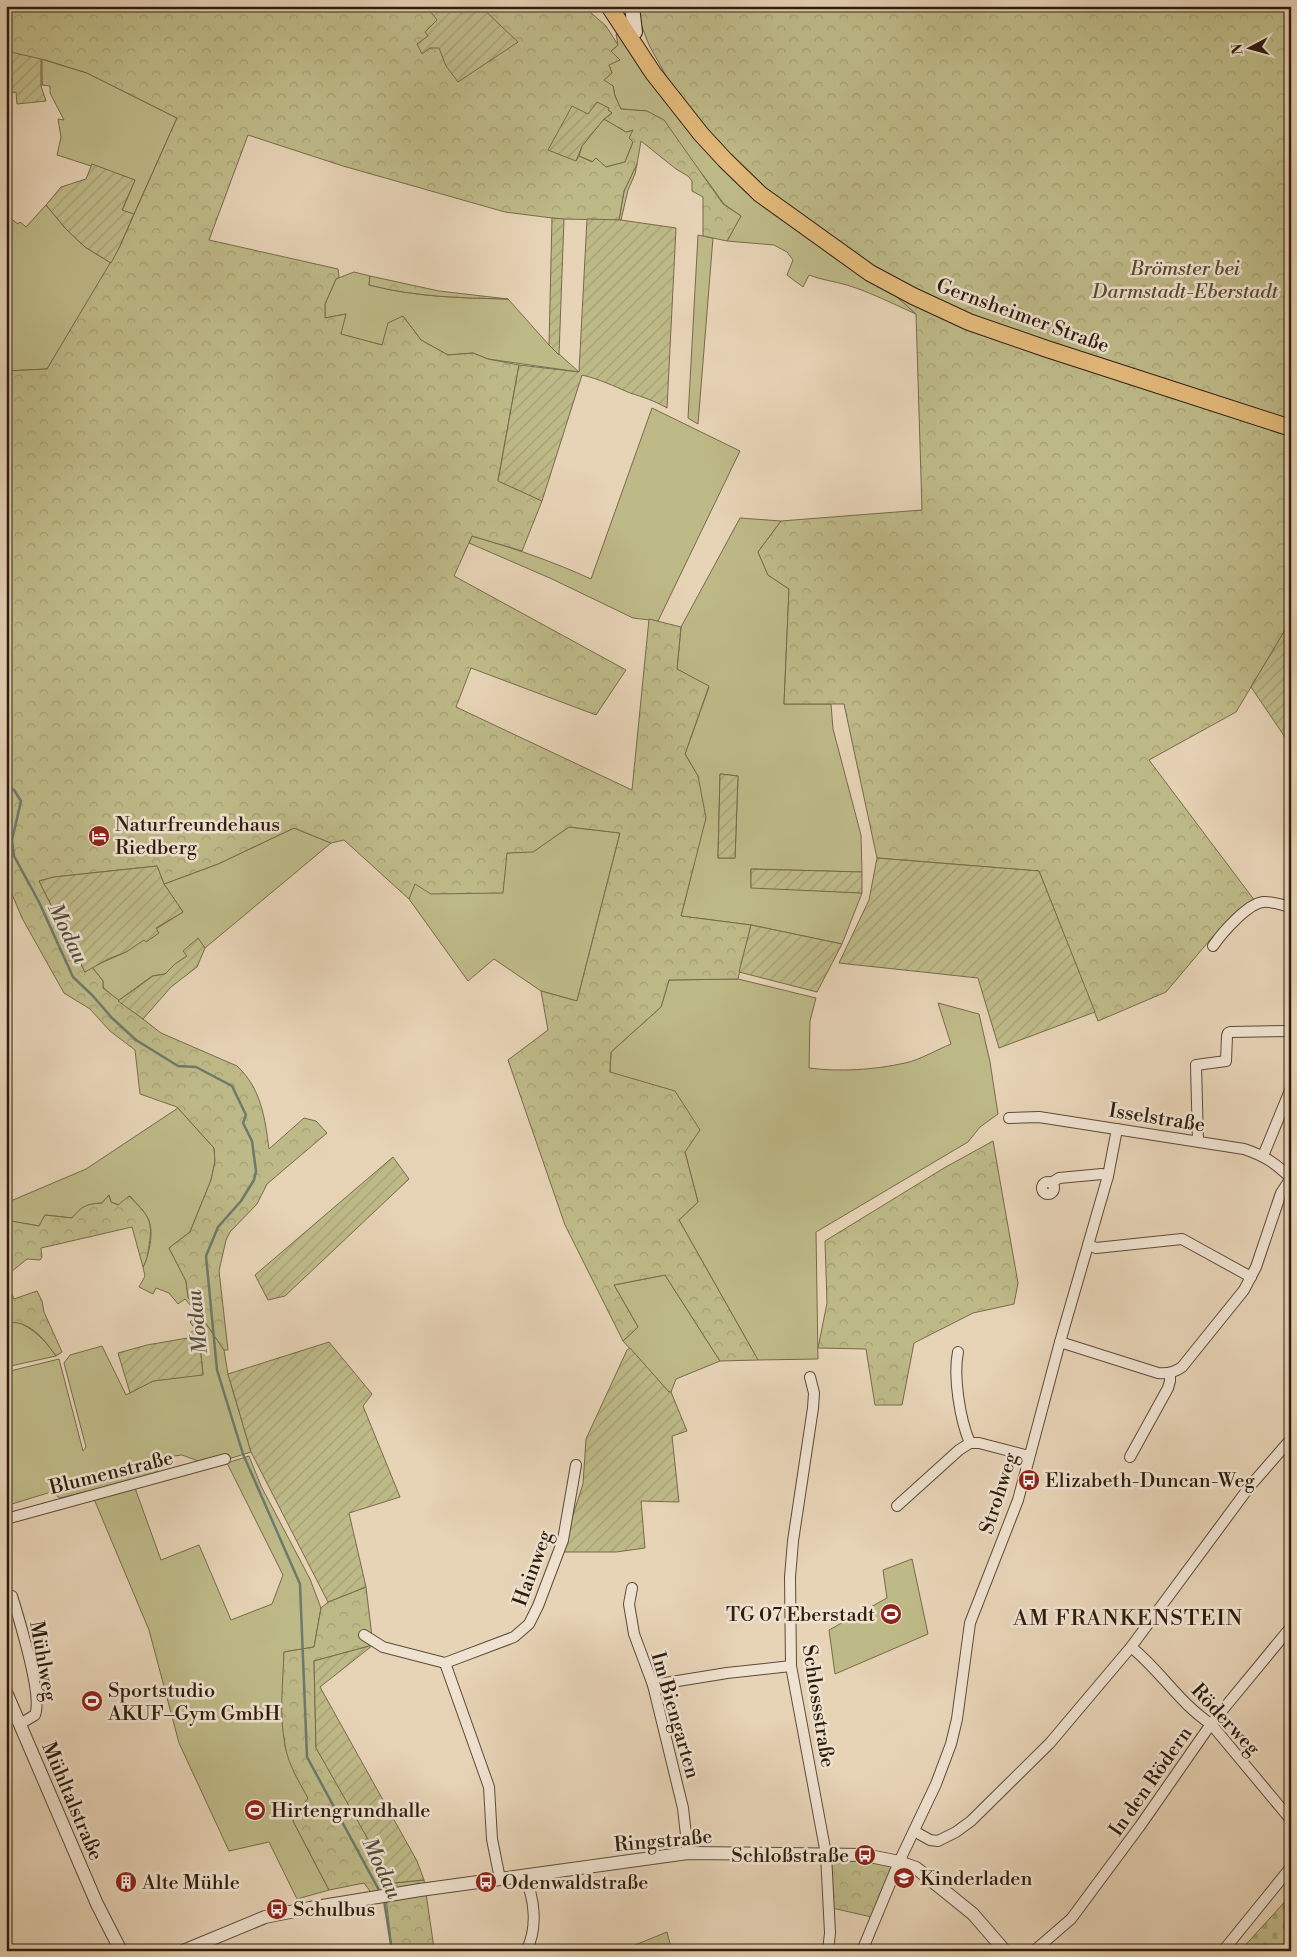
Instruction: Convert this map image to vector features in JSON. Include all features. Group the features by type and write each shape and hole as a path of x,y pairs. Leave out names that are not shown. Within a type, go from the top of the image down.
{"main road":[{"name":"Gernsheimer Straße","path":"610,6 641,57 701,134 750,184 870,274 969,322 1291,428"},
{"name":"Gernsheimer Straße","path":"621,6 663,85"},
{"path":"632,6 635,32"}],"street":[{"path":"1213,946 1221,934 1256,904 1271,902 1291,907"},
{"path":"1198,1141 1196,1065 1226,1061 1227,1036 1230,1032 1291,1031"},
{"path":"1263,1156 1291,1088"},
{"name":"Isselstraße","path":"1009,1118 1039,1117 1244,1149 1263,1156 1276,1164 1291,1178"},
{"name":"Strohweg","path":"862,1951 936,1784 951,1744 958,1711 970,1623 1011,1521 1108,1176 1117,1129"},
{"path":"1051,1183 1059,1178 1102,1174 1108,1176"},
{"path":"1060,1342 1158,1372 1170,1373 1182,1367 1244,1290 1256,1267 1281,1193 1291,1178"},
{"path":"1088,1245 1096,1248 1182,1239 1251,1277"},
{"path":"958,1352 955,1367 964,1426 970,1443"},
{"path":"1130,1456 1168,1388 1170,1373"},
{"name":"Schlossstraße","path":"810,1377 814,1393 813,1408 793,1541 790,1577 791,1666 826,1854 830,1934 828,1951"},
{"path":"914,1831 930,1840 938,1842 971,1821 1050,1743 1131,1647 1250,1486 1291,1439"},
{"path":"896,1506 958,1450 970,1443 988,1444 1029,1456"},
{"name":"Blumenstraße","path":"6,1518 225,1459"},
{"name":"Hainweg","path":"445,1663 514,1637 529,1624 538,1606 563,1540 576,1465"},
{"name":"Im Biengarten","path":"632,1588 629,1604 634,1634 652,1685 683,1808 688,1853"},
{"name":"Mühlweg","path":"12,1596 24,1635 37,1703 34,1715 20,1724"},
{"name":"In den Rödern","path":"1034,1951 1071,1918 1140,1826 1211,1724 1291,1627"},
{"path":"364,1635 383,1647 445,1663 489,1787 492,1839 500,1879"},
{"name":"Röderweg","path":"1131,1647 1147,1660 1198,1715 1211,1724 1291,1820"},
{"path":"652,1685 727,1673 791,1666"},
{"name":"Mühltalstraße","path":"6,1692 9,1705 20,1724 93,1896 121,1951"},
{"name":"Ringstraße","path":"184,1951 266,1917 390,1894 688,1853 865,1855 900,1862 916,1868 973,1914 1005,1951"},
{"path":"1223,1951 1291,1866"},
{"path":"524,1876 530,1890 534,1925 526,1951"}],"green space":[{"path":"6,6 583,6 606,26 618,45 611,51 620,60 609,65 612,73 604,80 613,86 621,109 647,111 664,120 723,204 741,216 727,241 703,236 703,197 692,191 692,181 688,176 676,169 641,141 637,164 624,191 619,220 560,219 505,212 343,166 248,135 209,240 338,269 339,277 336,279 325,304 325,318 346,314 341,334 382,345 388,323 403,316 421,340 448,355 473,353 488,359 519,365 498,480 542,501 522,551 472,536 454,576 626,670 596,715 471,668 456,707 632,790 649,619 681,627 677,669 709,686 685,754 698,776 706,818 681,916 751,925 738,979 669,980 661,1007 611,1052 610,1072 675,1091 700,1130 685,1152 698,1202 679,1220 758,1360 720,1361 665,1275 614,1285 638,1327 623,1341 565,1225 508,1060 548,1030 541,991 577,1001 620,833 569,827 533,852 507,853 503,893 431,894 415,884 409,899 344,840 331,843 294,828 218,864 164,884 157,866 54,877 39,881 85,972 92,967 103,981 103,988 161,1033 237,1066 245,1075 257,1094 266,1126 269,1149 304,1118 316,1121 327,1133 267,1184 257,1204 230,1232 226,1240 219,1271 228,1350 224,1350 188,1297 186,1281 169,1248 190,1232 211,1180 215,1161 214,1148 177,1107 140,1094 135,1050 110,1031 90,1009 64,993 22,918 6,880 6,371 47,369 119,248 177,118 87,73 42,59 42,85 16,88 6,93","holes":["597,103 609,108 608,110 612,113 604,119 626,132 633,130 629,138 633,142 625,162 606,167 596,158 592,162 579,156 576,161 588,115"]},
{"path":"426,6 464,6 470,12 480,6 518,42 458,82 446,66 439,48 430,48 422,54 417,44 428,36 425,32 437,20"},
{"name":"Brömster bei Darmstadt-Eberstadt","path":"637,6 1291,6 1291,620 1236,712 1149,760 1255,901 1214,935 1166,992 1098,1021 1039,871 877,858 844,704 784,704 789,589 768,575 758,552 781,521 922,510 916,314 870,273 750,184 669,81 649,45 637,14"},
{"path":"620,32 633,54 916,314 856,288 809,275 803,287 787,275 793,260 787,252 774,245 727,241 741,216 724,204 703,175 647,111 621,109 613,86 603,80 612,73 609,65 611,51 618,45 616,34"},
{"path":"6,51 41,59 41,86 46,101 17,104 16,92 6,93"},
{"path":"41,59 87,73 177,118 134,214 122,211 135,180 57,155 61,137 58,119 64,120 50,93 50,86 42,85"},
{"path":"597,102 609,108 608,110 612,113 604,119 582,146 576,161 548,150 572,106 588,114"},
{"path":"604,119 626,132 634,130 633,142 625,162 606,167 579,156 582,146"},
{"path":"92,164 135,180 122,210 134,214 111,263 85,247 66,229 46,205 61,187 86,179"},
{"path":"637,164 628,190 621,220 619,220 624,191"},
{"path":"46,205 66,229 85,247 111,263 47,369 6,371 6,215 18,224 20,222 26,227"},
{"path":"552,218 564,219 559,355 549,345"},
{"path":"587,219 621,220 676,228 667,408 582,375 542,501 498,481 519,365 579,372"},
{"path":"698,235 713,238 698,424 688,418"},
{"path":"354,272 370,276 369,285 386,289 455,297 508,299 549,345 579,372 488,359 473,353 448,355 421,340 403,316 382,345 340,334 346,314 325,318 325,304 336,279"},
{"path":"370,276 439,291 508,299 455,297 386,289 369,285"},
{"path":"652,408 740,451 658,621 633,618 552,579 469,543 472,536 532,555 591,579"},
{"path":"740,518 781,521 758,552 768,575 789,589 784,704 831,704 833,729 861,835 862,872 751,869 751,887 862,893 842,944 751,925 681,916 694,864 698,776 685,754 709,687 677,669 681,627","holes":["720,774 738,776 735,858 718,858"]},
{"path":"1291,620 1291,746 1251,687"},
{"path":"720,774 738,776 735,858 718,858"},
{"path":"569,827 620,833 577,1001 541,991 494,959 468,981 409,899 414,884 507,853 533,851"},
{"path":"294,828 331,843 205,948 198,939 187,956 165,974 152,976 118,1001 103,987 103,981 92,967 126,952 144,939 145,941 156,929 183,912 164,884 218,864"},
{"path":"877,858 1039,871 1095,1012 999,1048 978,978 839,963 869,900"},
{"path":"157,866 164,884 183,912 156,928 159,933 146,942 144,940 126,952 108,959 85,972 39,881 54,877"},
{"path":"751,869 862,872 862,893 751,888"},
{"path":"751,925 842,944 817,992 739,972"},
{"path":"198,938 205,948 197,967 171,987 143,1019 118,1001 153,976 165,974 187,956 183,951"},
{"path":"738,979 816,998 810,1021 809,1068 869,1069 905,1063 951,1044 938,1003 979,1014 990,1062 998,1114 980,1127 968,1142 816,1232 818,1359 758,1360 679,1220 698,1202 685,1152 610,1073 611,1052 661,1007 669,980"},
{"path":"178,1108 214,1148 215,1161 211,1180 190,1232 169,1248 186,1281 188,1297 224,1350 228,1374 251,1452 209,1465 182,1455 174,1456 151,1476 60,1498 51,1492 12,1504 6,1509 6,1450 10,1462 6,1446 6,1372 59,1359 83,1451 86,1447 64,1363 70,1355 102,1346 126,1395 153,1381 203,1374 199,1336 192,1337 190,1333 195,1329 190,1322 198,1314 185,1299 178,1304 169,1293 156,1288 153,1294 139,1287 145,1276 143,1267 150,1245 151,1229 148,1218 130,1196 119,1205 111,1202 109,1195 102,1203 85,1207 72,1218 45,1215 39,1226 11,1221 6,1227 6,1203 86,1169"},
{"path":"993,1141 1018,1283 1014,1304 973,1313 914,1343 902,1405 875,1405 866,1349 818,1348 827,1303 825,1241 944,1168"},
{"path":"393,1157 409,1179 285,1296 268,1300 255,1275"},
{"path":"109,1195 111,1202 118,1205 129,1196 147,1217 150,1236 143,1267 132,1227 41,1248 42,1257 40,1260 27,1259 6,1276 6,1227 11,1221 39,1226 45,1215 72,1218 82,1208 102,1203"},
{"path":"665,1275 720,1361 676,1379 671,1392 623,1341 638,1327 614,1285"},
{"path":"6,1281 14,1299 37,1291 62,1352 56,1356 41,1337 29,1327 22,1324 6,1323"},
{"path":"16,1321 39,1336 56,1356 6,1367 6,1323"},
{"path":"199,1336 203,1375 153,1381 130,1393 118,1353 147,1345"},
{"path":"329,1342 372,1394 363,1406 400,1497 349,1513 366,1587 328,1602 251,1452 228,1374"},
{"path":"630,1348 671,1392 687,1431 672,1436 679,1502 641,1501 645,1548 616,1552 561,1552 583,1484 586,1439 627,1350"},
{"path":"249,1456 261,1486 310,1579 321,1608 314,1647 284,1652 285,1746 294,1772 308,1798 293,1821 329,1890 297,1899 269,1842 229,1851 179,1743 149,1630 94,1499 135,1488 161,1560 199,1545 231,1620 272,1604 283,1575 227,1463"},
{"name":"TG 07 Eberstadt","path":"912,1559 928,1634 835,1674 829,1630 887,1598 883,1570"},
{"path":"366,1587 373,1645 314,1661 316,1747 393,1883 424,1880 434,1948 429,1951 392,1951 386,1897 375,1898 364,1883 329,1890 293,1821 308,1798 291,1766 283,1734 282,1687 284,1652 314,1647 321,1608 328,1602"},
{"path":"373,1645 320,1687 417,1861 424,1880 393,1883 316,1748 314,1661"},
{"path":"826,1854 899,1862 876,1918 832,1908"},
{"path":"1291,1895 1291,1951 1240,1951"},
{"path":"667,1932 672,1951 631,1951 630,1947"}],"waterway":[{"name":"Modau","path":"6,785 14,790 21,801 12,840 14,856 39,902 73,977 136,1040 178,1066 196,1067 232,1086 246,1115 243,1123 252,1141 256,1171 254,1180 241,1201 218,1227 206,1256 217,1370 243,1454 300,1584 307,1757 380,1892"},
{"name":"Modau","path":"384,1900 392,1951"}],"place":[{"name":"Naturfreundehaus Riedberg","path":"99,836"},
{"name":"Elizabeth-Duncan-Weg","path":"1029,1480"},
{"name":"TG 07 Eberstadt","path":"891,1614"},
{"name":"Sportstudio AKUF–Gym GmbH","path":"92,1701"},
{"name":"Hirtengrundhalle","path":"255,1810"},
{"name":"Schloßstraße","path":"865,1855"},
{"name":"Kinderladen","path":"904,1878"},
{"name":"Alte Mühle","path":"126,1882"},
{"name":"Odenwaldstraße","path":"486,1882"},
{"name":"Schulbus","path":"277,1909"}],"district":[{"name":"AM FRANKENSTEIN","path":"1128,1617"}]}
